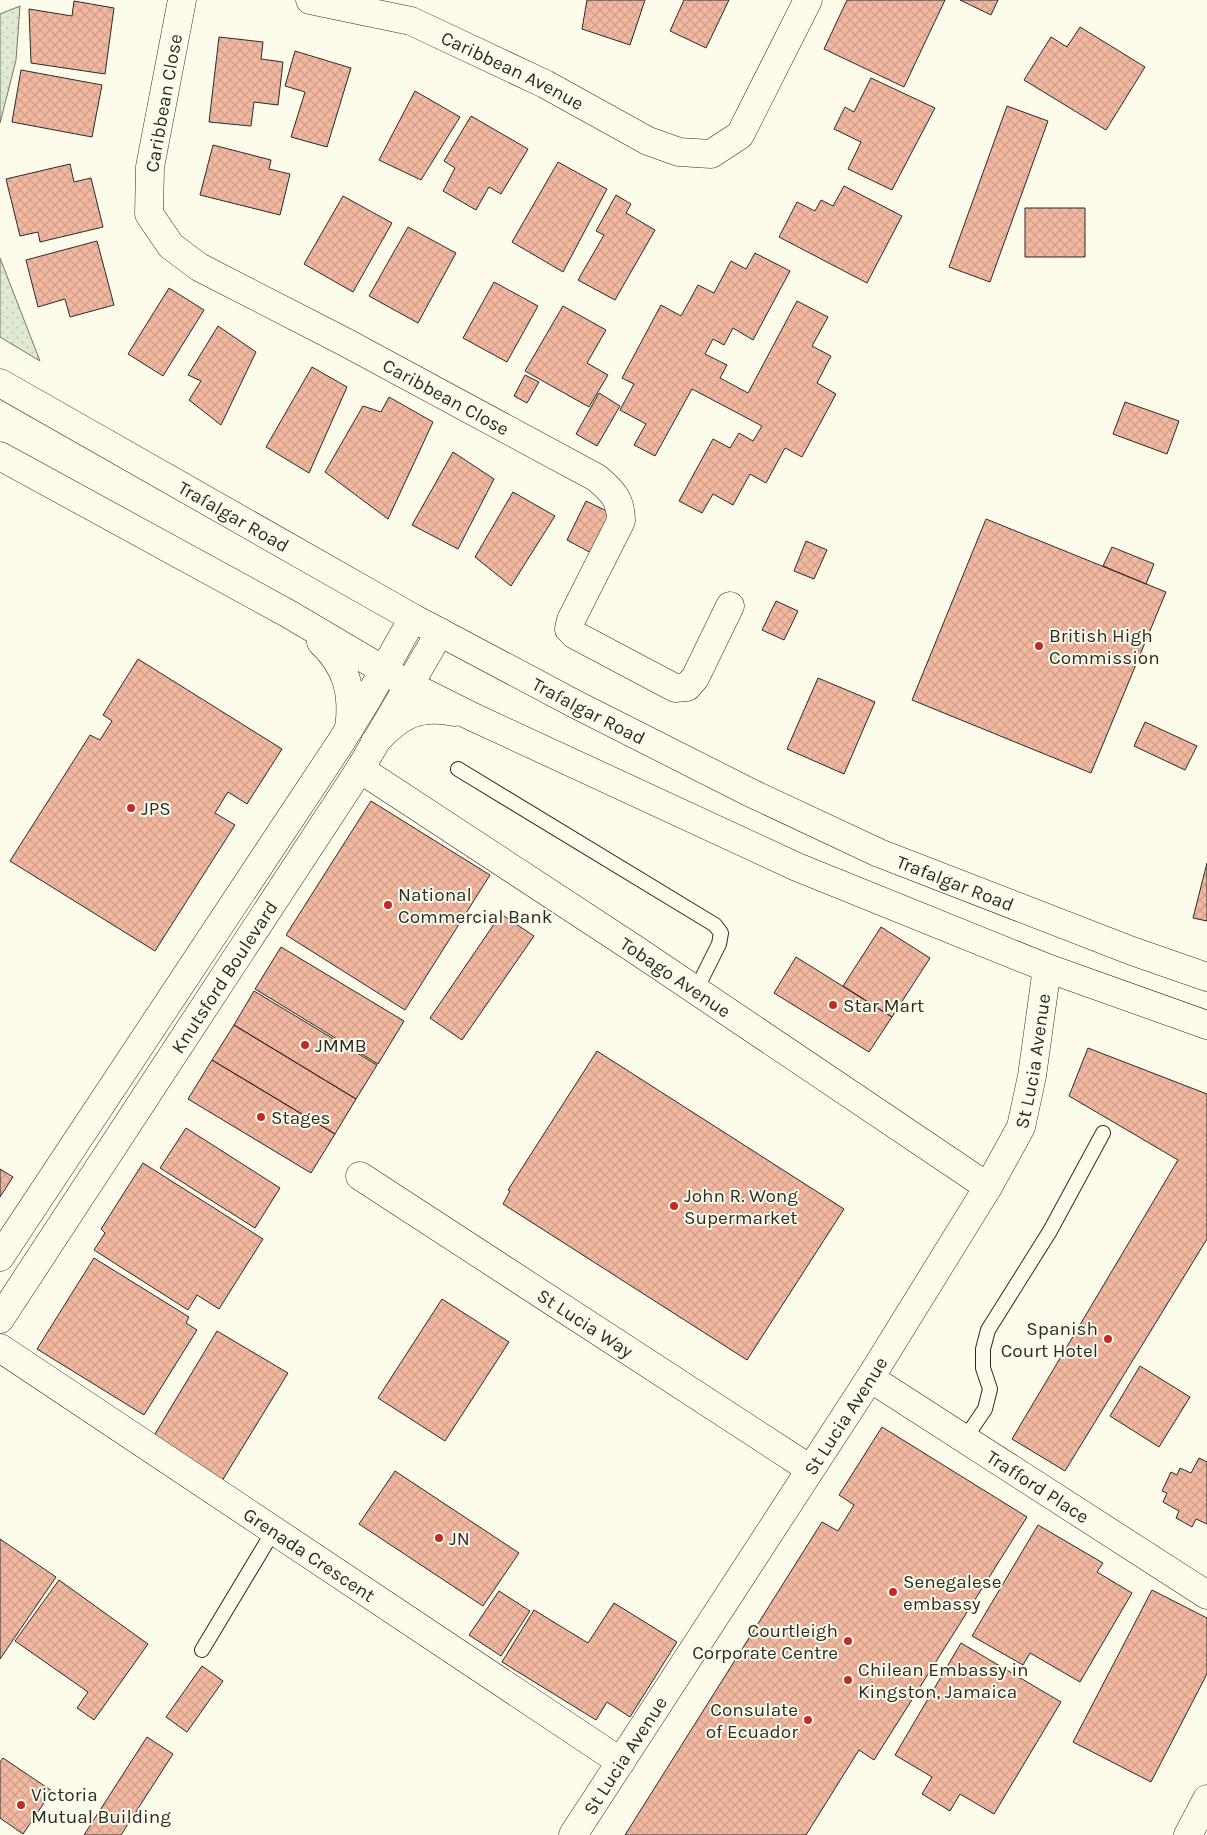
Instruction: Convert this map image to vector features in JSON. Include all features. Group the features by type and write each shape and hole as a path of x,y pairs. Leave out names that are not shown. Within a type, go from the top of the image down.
{"street":[{"name":"Caribbean Close","path":"182,0 150,167 149,214 171,246 199,267 346,342 596,478 617,495 621,508 621,521 571,620 569,629 574,635 675,688 687,687 695,678 730,606"},
{"name":"Caribbean Avenue","path":"310,0 412,21 545,84 648,141 679,152 711,154 740,135 808,0"},
{"name":"Trafalgar Road","path":"0,383 413,618 752,792 879,853 1132,951 1207,977"},
{"path":"0,456 287,613 409,684 473,716 797,867 1046,968 1207,1025"},
{"path":"287,613 324,644 344,668 351,713 349,728"},
{"name":"Knutsford Boulevard","path":"0,1257 349,728 413,618"},
{"name":"Knutsford Boulevard","path":"0,1319 360,768 440,632"},
{"path":"375,742 391,724 405,715 425,710 442,709 473,716"},
{"name":"Tobago Avenue","path":"360,768 696,990 988,1187"},
{"name":"St Lucia Avenue","path":"574,1835 870,1378 988,1187 1021,1127 1032,1076 1046,968"},
{"name":"St Lucia Way","path":"360,1176 810,1469"},
{"name":"Grenada Crescent","path":"0,1348 621,1762"},
{"name":"Trafford Place","path":"870,1378 1207,1595"},
{"path":"1188,1835 1207,1798"}],"lane":[{"path":"458,769 715,926 721,934 719,944 696,990"},
{"path":"964,1440 985,1409 990,1389 983,1368 983,1349 988,1330 1050,1231 1104,1133"},
{"path":"202,1650 274,1530"}],"green space":[{"path":"20,6 16,60 0,123 0,14"},
{"path":"0,258 40,361 0,337"}],"building":[{"path":"587,0 645,0 630,45 582,29"},
{"path":"684,0 729,0 706,48 670,31"},
{"path":"847,0 945,0 904,87 824,49"},
{"path":"960,0 998,0 991,15"},
{"path":"74,1 114,8 105,74 31,63 29,9 72,16"},
{"path":"1080,27 1145,67 1106,130 1024,80 1051,37 1067,47"},
{"path":"219,37 263,42 261,59 283,62 278,105 254,102 251,126 209,122"},
{"path":"295,51 351,68 327,147 291,137 305,92 285,86"},
{"path":"21,70 102,85 92,137 12,122"},
{"path":"871,78 935,108 892,190 848,169 861,142 834,129 845,107 854,112"},
{"path":"415,91 460,117 421,180 379,160"},
{"path":"1007,106 1048,121 990,282 949,267"},
{"path":"471,116 528,149 501,194 489,187 476,210 443,191 455,168 444,161"},
{"path":"213,145 271,160 269,169 290,174 280,215 200,195"},
{"path":"558,162 607,189 563,272 512,242"},
{"path":"70,164 74,182 91,178 103,227 40,242 38,232 20,236 6,179"},
{"path":"844,186 902,216 867,283 779,237 797,202 815,211 821,200 833,206"},
{"path":"616,195 631,204 626,213 655,230 615,300 578,280 604,235 596,231"},
{"path":"343,196 392,223 353,292 304,264"},
{"path":"1025,208 1085,208 1085,257 1025,257"},
{"path":"408,227 456,253 418,323 369,296"},
{"path":"97,241 114,305 70,317 65,299 38,307 26,260"},
{"path":"755,253 790,271 753,340 733,328 724,345 713,339 705,354 727,365 720,378 748,393 797,301 828,317 812,346 831,356 817,383 836,394 802,457 785,448 766,483 750,474 733,505 713,494 702,513 679,501 713,439 730,448 739,433 753,441 762,426 692,389 655,456 634,445 646,424 620,410 634,384 622,378 661,305 681,316 698,285 714,293 731,261 746,269"},
{"path":"494,282 538,306 507,362 463,338"},
{"path":"169,288 204,310 163,376 128,354"},
{"path":"563,306 606,330 587,363 608,375 589,407 525,371"},
{"path":"218,326 256,352 221,425 189,400 201,381 188,375"},
{"path":"312,367 347,387 309,473 266,447"},
{"path":"525,375 539,382 527,403 514,396"},
{"path":"599,393 620,406 597,446 576,434"},
{"path":"389,397 433,422 388,519 325,472 363,406 381,412"},
{"path":"1125,402 1179,421 1167,454 1113,434"},
{"path":"453,452 494,479 458,549 412,525"},
{"path":"513,492 555,516 511,586 475,557"},
{"path":"586,501 615,515 595,555 567,540"},
{"name":"British High Commission","path":"986,519 1166,592 1091,773 912,700"},
{"path":"806,541 827,550 814,579 794,571"},
{"path":"1112,547 1154,564 1146,584 1103,566"},
{"path":"776,601 798,611 784,640 762,630"},
{"name":"JPS","path":"138,659 282,749 247,804 228,792 215,813 235,825 155,951 10,861 90,735 100,740 112,721 103,715"},
{"path":"818,678 875,702 844,774 787,749"},
{"path":"1145,722 1197,746 1185,770 1134,746"},
{"name":"National Commercial Bank","path":"371,801 490,875 405,1010 286,935"},
{"path":"1207,863 1207,921 1193,918"},
{"path":"501,914 534,936 462,1040 430,1018"},
{"path":"881,927 930,958 892,1017 843,986"},
{"path":"281,947 404,1021 378,1064 255,989"},
{"name":"Star Mart","path":"796,957 892,1017 869,1052 774,993"},
{"name":"JMMB","path":"254,991 377,1065 356,1099 234,1025"},
{"path":"234,1025 356,1099 335,1134 212,1060"},
{"name":"Spanish Court Hotel","path":"1088,1048 1207,1094 1207,1239 1065,1471 1012,1439 1178,1160 1069,1096"},
{"name":"John R. Wong Supermarket","path":"597,1051 844,1209 747,1360 503,1204 510,1191 508,1190"},
{"name":"Stages","path":"212,1060 335,1134 311,1173 188,1099"},
{"path":"186,1128 280,1188 255,1228 160,1168"},
{"path":"143,1163 263,1239 219,1309 197,1295 188,1310 94,1250 105,1233 101,1229"},
{"path":"0,1169 13,1177 0,1197"},
{"path":"94,1258 189,1317 186,1323 197,1330 144,1415 37,1349"},
{"path":"442,1299 509,1342 445,1441 378,1398"},
{"path":"217,1331 288,1373 222,1481 152,1439"},
{"path":"1140,1366 1190,1397 1159,1447 1110,1416"},
{"name":"Courtleigh Corporate Centre","path":"882,1427 1027,1517 874,1760 859,1750 806,1835 625,1835 822,1522 838,1531 854,1505 839,1495"},
{"path":"1199,1458 1207,1462 1207,1524 1196,1519 1192,1527 1176,1518 1179,1511 1163,1502 1167,1493 1162,1491 1171,1472 1177,1475 1180,1468 1191,1473"},
{"name":"JN","path":"395,1471 519,1553 483,1606 359,1524"},
{"path":"1038,1525 1103,1563 1097,1572 1132,1593 1080,1682 1030,1653 1023,1665 972,1636"},
{"path":"0,1539 56,1577 0,1659"},
{"path":"59,1580 148,1644 94,1720 77,1708 88,1692 15,1641"},
{"path":"1152,1590 1207,1618 1207,1674 1151,1782 1073,1742"},
{"path":"499,1591 530,1611 501,1656 469,1635"},
{"path":"614,1603 677,1642 630,1717 607,1702 596,1720 502,1662 534,1610 588,1643"},
{"path":"961,1643 1061,1702 994,1814 960,1794 950,1811 922,1794 932,1777 895,1755"},
{"path":"202,1666 223,1681 187,1732 166,1717"},
{"path":"147,1737 173,1754 121,1835 84,1835"},
{"name":"Victoria Mutual Building","path":"3,1758 52,1791 23,1834 0,1818 0,1762"}],"place":[{"name":"British High Commission","path":"1039,646"},
{"name":"JPS","path":"131,808"},
{"name":"National Commercial Bank","path":"388,905"},
{"name":"Star Mart","path":"833,1005"},
{"name":"JMMB","path":"305,1045"},
{"name":"Stages","path":"261,1117"},
{"name":"John R. Wong Supermarket","path":"674,1206"},
{"name":"Spanish Court Hotel","path":"1108,1339"},
{"name":"JN","path":"439,1538"},
{"name":"Senegalese embassy","path":"893,1592"},
{"name":"Courtleigh Corporate Centre","path":"848,1641"},
{"name":"Chilean Embassy in Kingston, Jamaica","path":"848,1680"},
{"name":"Consulate of Ecuador","path":"808,1720"},
{"name":"Victoria Mutual Building","path":"21,1805"}]}
